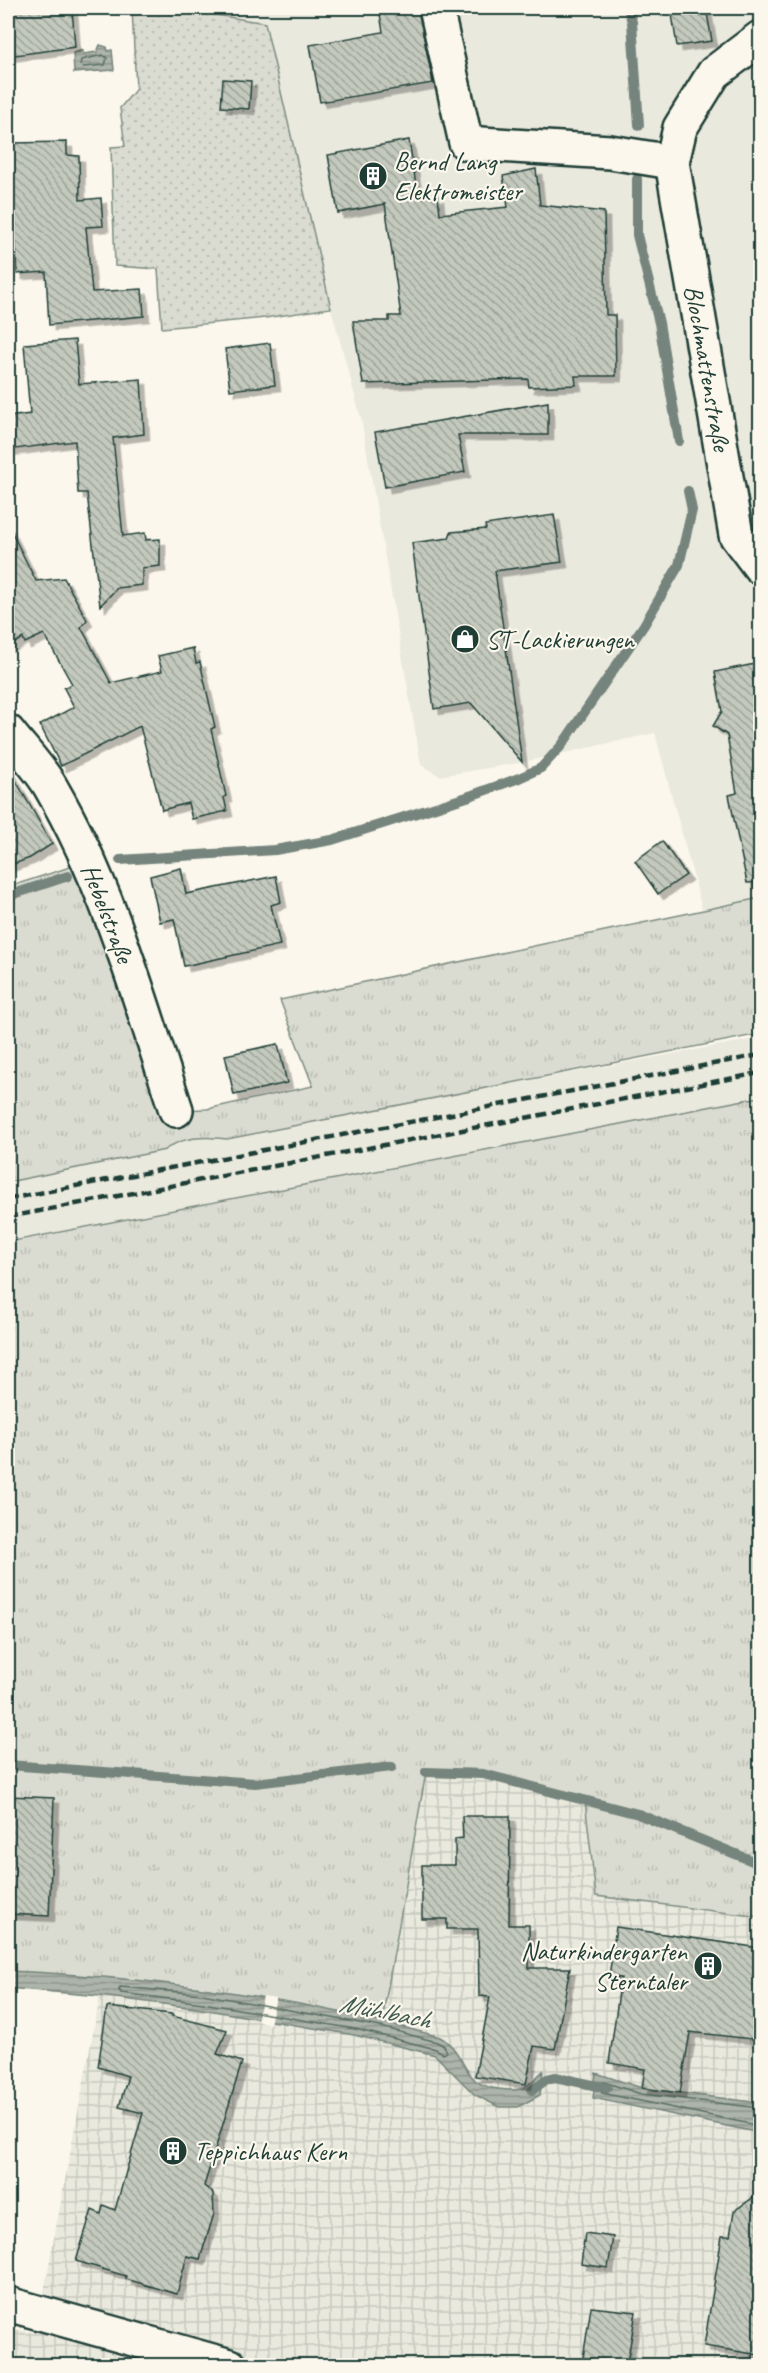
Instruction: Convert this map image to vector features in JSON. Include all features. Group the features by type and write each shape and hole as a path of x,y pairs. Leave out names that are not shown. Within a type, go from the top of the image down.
{"street":[{"path":"436,8 466,143 610,152 672,162"},
{"name":"Blochmattenstraße","path":"760,38 714,73 680,128 672,162 736,535 760,567"},
{"name":"Hebelstraße","path":"8,732 49,784 89,861 118,932 176,1110"},
{"path":"8,2304 230,2366"}],"shaded area":[{"path":"174,8 760,8 760,898 702,909 655,733 519,763 440,776 421,765 361,418 331,308 265,24"},
{"path":"760,1038 760,1097 8,1242 8,1182 165,1150 174,1143 208,1136 227,1139 481,1089"},
{"path":"426,1772 483,1774 585,1801 596,1896 760,1917 760,2103 642,2088 597,2073 593,2097 760,2133 760,2365 8,2365 8,2328 36,2333 100,1996 202,2009 354,2035 435,2055 475,2095 540,2095 543,2072 528,2086 517,2091 486,2088 479,2085 470,2075 448,2041 382,2021"}],"green space":[{"path":"132,8 174,8 265,23 331,308 265,318 162,328 158,269 115,266 111,147 125,146 120,108 136,89"},
{"path":"89,861 177,1110 207,1109 313,1086 280,1000 760,898 760,1034 227,1139 203,1137 187,1140 165,1150 8,1182 8,887"},
{"path":"760,1097 760,1917 596,1896 585,1801 483,1774 426,1772 382,2021 203,1988 8,1971 8,1242"}],"water":[{"path":"100,45 107,47 108,51 112,50 114,70 74,73 73,53 83,50 83,54 97,52"},
{"path":"8,1971 171,1984 280,2001 387,2023 440,2037 456,2051 470,2075 486,2086 514,2090 524,2088 543,2071 540,2095 518,2107 499,2107 475,2095 435,2055 354,2035 202,2009 100,1996 8,1988"},
{"path":"596,2073 642,2088 760,2103 760,2133 593,2098"}],"pier":[{"path":"263,1996 276,1998 270,2024 257,2021"}],"building":[{"path":"8,8 72,8 75,47 8,56"},
{"path":"379,8 418,8 433,83 320,102 310,45 383,32"},
{"path":"671,8 706,8 712,41 677,46"},
{"path":"223,79 251,81 249,109 221,107"},
{"path":"409,140 418,198 438,196 440,214 508,207 503,176 536,169 540,205 604,212 606,315 615,315 616,376 575,376 576,385 529,387 528,379 363,384 353,321 389,321 389,316 401,316 385,204 338,213 328,155"},
{"path":"67,142 67,155 79,156 80,200 101,198 103,226 86,227 92,292 142,289 144,316 49,325 46,272 17,274 11,143"},
{"path":"75,340 79,384 141,379 144,434 113,438 123,536 145,533 146,540 160,539 160,566 142,568 142,585 117,588 100,606 87,493 78,493 75,441 8,450 8,417 30,414 24,344"},
{"path":"270,343 275,385 230,390 225,349"},
{"path":"548,402 548,435 458,435 465,472 385,487 375,432"},
{"path":"554,515 562,562 495,571 522,762 471,703 434,709 412,543 449,538 451,532 486,529 485,525"},
{"path":"8,525 36,581 64,578 87,620 81,627 111,683 162,671 158,656 193,648 196,663 200,662 215,727 211,729 226,796 224,797 227,811 192,819 188,803 162,810 140,726 61,766 40,725 74,707 64,688 72,684 44,634 25,643 23,638 8,647"},
{"path":"760,663 760,882 747,883 729,795 737,793 727,735 713,726 722,711 715,672"},
{"path":"8,767 52,844 30,858 8,866"},
{"path":"662,841 686,875 658,894 635,861"},
{"path":"181,868 186,894 276,876 281,902 271,905 280,945 184,966 174,919 160,922 150,876"},
{"path":"278,1044 287,1083 234,1095 225,1055"},
{"path":"8,1796 54,1798 49,1916 8,1914"},
{"path":"462,1816 510,1816 509,1925 529,1925 529,1968 570,1968 555,2049 534,2046 526,2084 475,2076 490,1997 479,1996 478,1929 447,1929 447,1919 422,1919 422,1865 455,1865 455,1839 463,1838"},
{"path":"616,1927 760,1948 760,2040 690,2032 680,2093 642,2088 645,2069 609,2063 621,1978 609,1977"},
{"name":"Teppichhaus Kern","path":"107,2007 172,2014 172,2016 227,2030 217,2054 242,2062 204,2186 213,2193 214,2214 200,2259 187,2256 177,2294 76,2261 92,2210 101,2214 103,2205 115,2210 143,2113 119,2107 128,2076 98,2067"},
{"path":"760,2193 760,2355 704,2346 722,2236 730,2236 734,2211"},
{"path":"585,2233 613,2237 608,2268 581,2264"},
{"path":"591,2307 636,2312 627,2363 583,2358"}],"waterway":[{"path":"628,8 632,22 639,125"},
{"path":"637,179 637,235 659,323 679,441"},
{"path":"120,860 275,850 332,840 467,797 541,768 562,745 644,625 679,565 692,510 688,491"},
{"path":"8,896 68,876"},
{"path":"8,1765 255,1783 392,1767"},
{"path":"426,1772 483,1774 638,1814 760,1864"},
{"name":"Mühlbach","path":"532,2090 547,2079 555,2077 607,2088"}],"railway":[{"path":"8,1199 760,1055"},
{"path":"8,1217 760,1073"}],"place":[{"name":"Bernd Lang Elektromeister","path":"373,176"},
{"name":"ST-Lackierungen","path":"465,639"},
{"name":"Naturkindergarten Sterntaler","path":"708,1966"},
{"name":"Teppichhaus Kern","path":"173,2151"}]}
